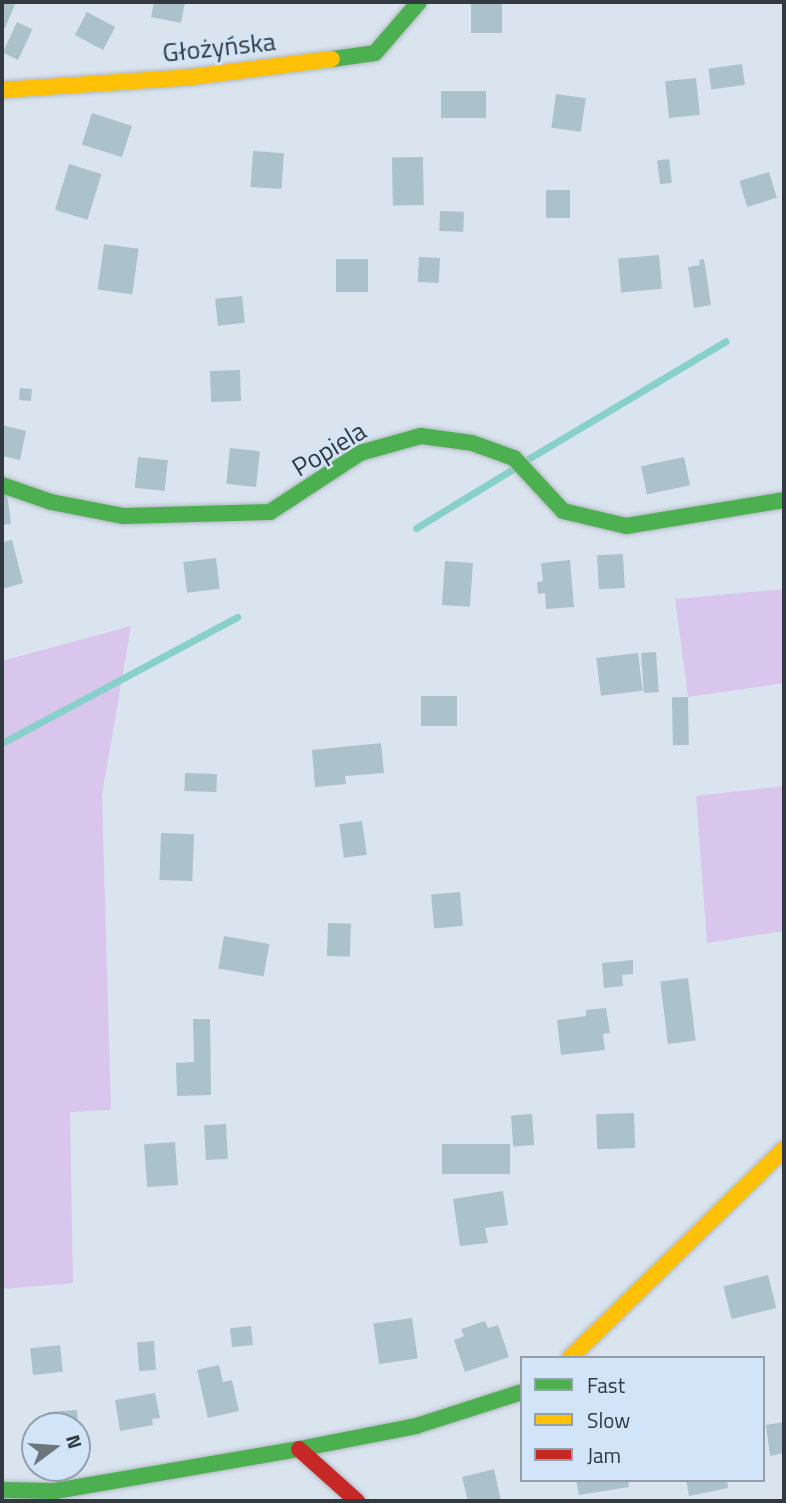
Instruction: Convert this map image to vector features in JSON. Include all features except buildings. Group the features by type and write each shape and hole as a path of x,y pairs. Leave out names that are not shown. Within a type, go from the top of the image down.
{"street":[{"name":"Głożyńska","path":"2,90 191,77 375,53 419,2"},
{"name":"Popiela","path":"2,485 51,502 122,516 270,512 360,453 390,442 421,436 472,443 514,458 563,511 626,526 784,500"},
{"path":"572,1356 784,1149"},
{"path":"2,1490 55,1491 299,1449 416,1426 520,1393"},
{"path":"299,1449 357,1501"}],"shaded area":[{"path":"784,589 784,683 688,697 675,599"},
{"path":"131,626 102,795 111,1110 70,1112 73,1283 2,1289 2,661"},
{"path":"784,786 784,931 707,943 696,796"}],"waterway":[{"path":"528,459 726,341"},
{"path":"416,528 513,469"},
{"path":"2,743 237,617"}],"traffic: fast":[{"path":"332,59 375,53 419,2"},
{"path":"2,485 51,502 123,516 270,512 360,453 421,436 472,443 514,458 563,511 626,526 784,500"},
{"path":"2,1490 55,1491 299,1449 416,1426 520,1393"}],"traffic: slow":[{"path":"2,90 191,77 332,59"},
{"path":"572,1356 784,1149"}],"traffic: jam":[{"path":"299,1449 357,1501"}]}
